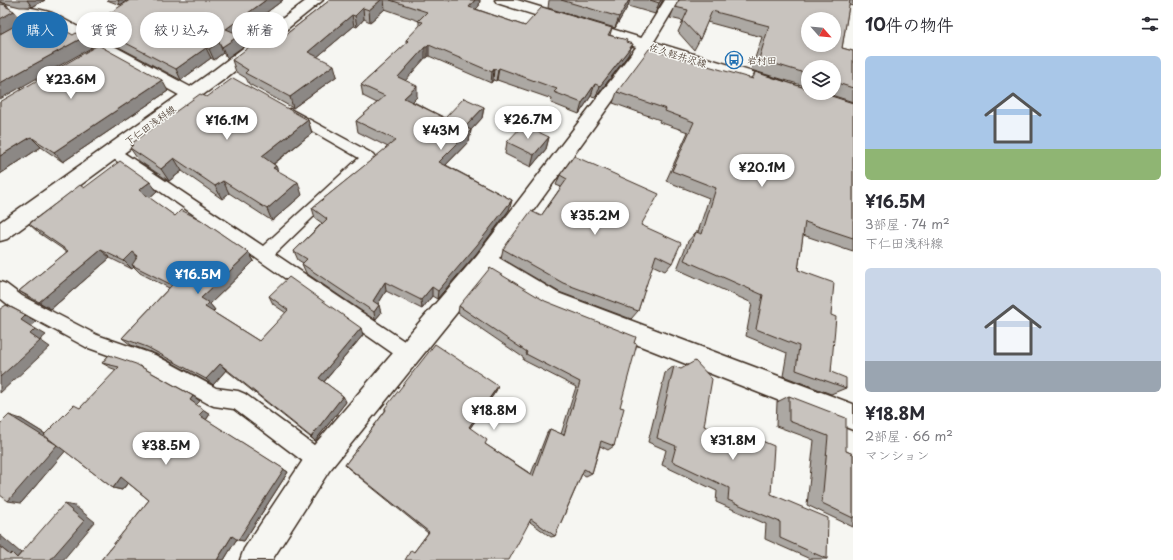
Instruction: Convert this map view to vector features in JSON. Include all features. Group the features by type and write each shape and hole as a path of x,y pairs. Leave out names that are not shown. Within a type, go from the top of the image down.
{"street":[{"name":"下仁田浅科線","path":"0,233 192,95 227,78 316,0"},
{"name":"佐久軽井沢線","path":"502,0 793,90"},
{"path":"255,560 319,461 485,262 645,45 672,0"},
{"path":"0,7 20,12"},
{"path":"68,24 90,33 98,52 192,95"},
{"path":"485,262 550,300 853,417"}],"lane":[{"path":"264,255 368,157 281,108"},
{"path":"113,152 408,353"},
{"path":"0,289 16,300 92,341 149,361 214,397 238,400 319,461"}],"building":[{"path":"130,0 266,0 249,12 232,12 232,25 226,29 232,32 232,40 224,46 224,12 140,12 140,48 206,48 176,69 132,46 132,12 111,12"},
{"path":"330,0 381,0 369,10 363,8 355,16 352,15 308,52 334,65 290,97 245,73 248,70 232,60 248,48 288,48 288,33"},
{"path":"390,0 475,0 469,7 525,26 542,7 612,28 608,35 627,40 626,42 633,44 600,86 595,84 582,103 554,92 557,89 499,68 498,70 494,69 492,72 429,45 425,47 398,77 417,86 404,98 445,118 464,98 484,107 465,127 471,130 439,162 512,200 477,245 438,291 432,287 421,300 385,282 373,301 379,305 374,312 302,264 307,259 294,251 327,219 312,208 396,140 356,121 385,96 361,85 409,41 406,40 423,22 418,21 427,12"},
{"path":"561,0 629,0 619,17"},
{"path":"650,0 661,0 659,3"},
{"path":"679,0 850,0 842,48 853,51 853,88 841,84 841,60 801,60 801,72 759,59 769,26 712,11 700,39 683,21 688,10 675,7"},
{"path":"0,4 7,5 5,6 14,11 12,12 0,19"},
{"path":"12,27 12,48 64,48 0,83 0,34"},
{"path":"68,32 73,35 76,33 76,41 68,46"},
{"path":"93,48 103,48 162,80 54,152 31,137 0,156 0,102"},
{"path":"649,49 753,79 755,72 801,87 801,100 841,99 853,103 853,238 805,222 798,270 834,283 831,315 836,317 831,372 846,378 846,388 796,370 799,346 756,329 763,295 684,260 696,232 702,234 716,188 672,171 694,122 665,111 666,109 617,92"},
{"path":"233,78 308,120 262,156 276,166 273,168 298,182 267,209 223,181 215,186 174,158 161,169 130,148 133,145 131,144 200,94 207,97"},
{"path":"523,125 549,137 534,155 507,142"},
{"path":"574,156 659,194 641,225 681,243 672,263 656,255 638,311 563,283 503,249 531,211 541,216 567,179 560,175"},
{"path":"120,161 150,182 139,190 175,216 181,210 201,220 249,253 201,298 209,303 205,307 259,341 288,310 269,296 289,277 361,328 319,378 343,396 311,437 220,364 206,379 147,347 122,338 172,285 132,265 138,256 133,252 124,261 101,250 39,302 19,291 68,251 29,224 80,185 84,188"},
{"path":"490,268 545,301 636,337 634,343 637,344 620,407 624,408 614,446 601,441 592,473 584,469 555,536 531,519 509,560 405,560 411,550 414,552 429,532 345,465 386,410 385,408 435,344 498,386 469,427 487,440 485,444 533,476 550,429 564,435 580,382 526,354 527,352 459,306"},
{"path":"6,305 26,315 21,320 35,329 30,334 40,341 0,377 0,309"},
{"path":"109,355 136,364 193,396 190,400 204,410 199,415 284,469 238,540 232,536 217,560 101,560 149,500 121,477 113,488 44,435 74,405 80,408 119,367 102,363"},
{"path":"695,361 712,379 704,426 750,445 750,436 774,446 771,494 828,518 827,559 780,538 780,522 728,500 729,488 672,461 676,446 657,438 674,366 681,369"},
{"path":"789,396 846,418 846,451 853,454 853,518 822,503 828,436 789,421"},
{"path":"9,415 57,445 8,501 0,495 0,424"},
{"path":"64,504 84,521 50,560 0,560 0,547 10,555 12,553 17,558"}],"place":[{"name":"岩村田","path":"734,60"}]}
